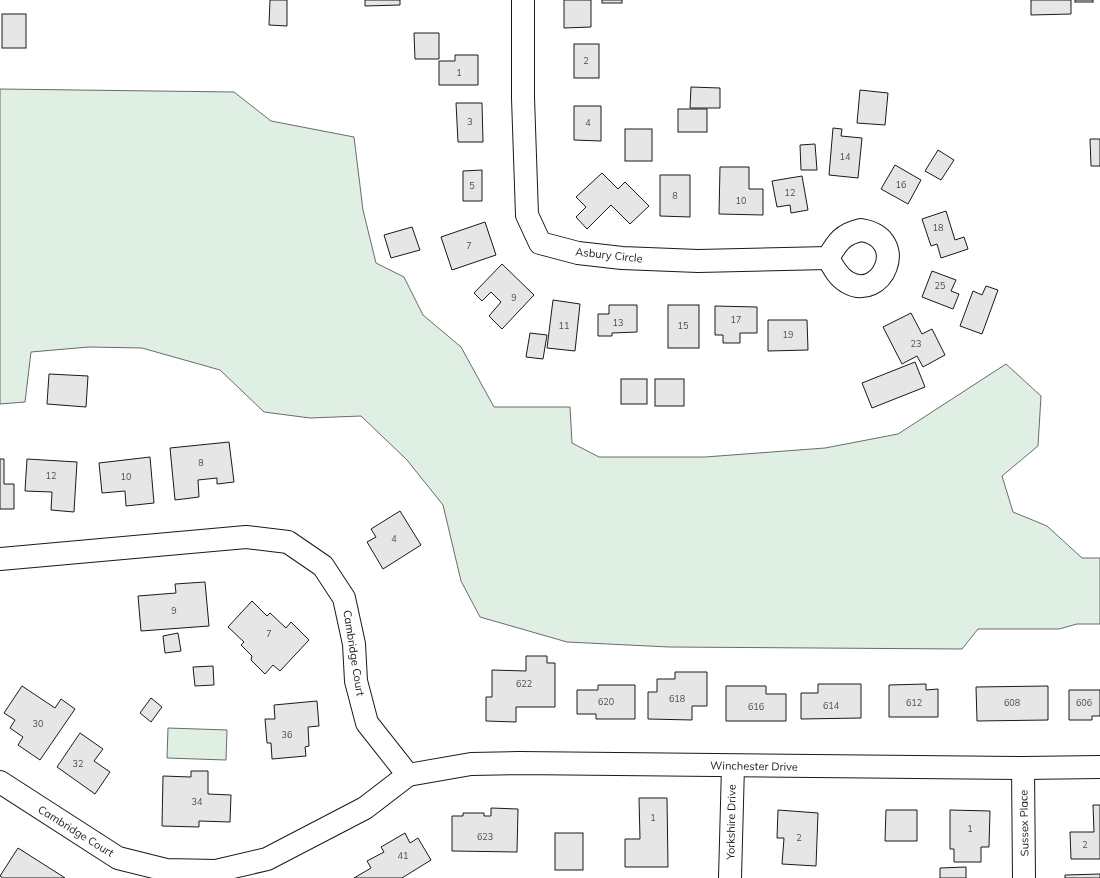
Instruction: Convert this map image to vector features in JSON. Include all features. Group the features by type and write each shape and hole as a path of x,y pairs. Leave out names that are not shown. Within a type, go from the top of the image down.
{"street":[{"name":"Asbury Circle","path":"523,0 523,98 527,215 540,243 578,253 622,258 698,261 828,258"},
{"name":"Cambridge Court","path":"0,560 246,537 288,542 323,566 344,598 354,644 356,681 367,723 408,775 364,808 267,859 216,871 166,870 118,858 0,782"},
{"name":"Winchester Drive","path":"408,775 471,764 591,763 733,766 1023,768 1100,767"},
{"name":"Yorkshire Drive","path":"730,878 733,766"},
{"name":"Sussex Place","path":"1023,768 1024,878"}],"green space":[{"path":"0,89 234,92 271,121 354,137 363,210 376,263 404,277 423,315 461,347 494,407 570,407 572,443 599,457 705,457 825,448 898,434 1006,364 1041,396 1038,446 1002,476 1013,512 1047,526 1082,558 1100,558 1100,624 1077,624 1059,629 978,629 962,649 669,647 567,642 480,617 461,581 443,505 407,460 361,416 310,418 264,412 220,370 142,348 89,347 31,352 25,402 0,404"},
{"path":"168,728 227,730 226,760 167,758"}],"building":[{"path":"270,0 287,0 287,26 269,25"},
{"path":"365,0 400,0 400,5 365,6"},
{"path":"564,0 591,0 591,27 564,28"},
{"path":"602,0 622,0 622,3 602,3"},
{"path":"1031,0 1071,0 1071,14 1031,15"},
{"path":"1075,0 1093,0 1093,2 1075,2"},
{"path":"2,14 26,14 26,48 2,48"},
{"path":"414,33 439,33 439,59 415,59"},
{"path":"574,44 599,44 599,78 574,78"},
{"path":"455,55 478,55 478,85 439,85 439,61 455,61"},
{"path":"691,87 720,88 720,108 690,108"},
{"path":"860,90 888,93 885,125 857,123"},
{"path":"456,103 482,103 483,142 458,142"},
{"path":"574,106 601,106 601,141 574,140"},
{"path":"678,109 707,109 707,132 678,132"},
{"path":"833,128 842,129 841,136 862,138 858,178 829,175"},
{"path":"625,129 652,129 652,161 625,161"},
{"path":"1090,139 1100,139 1100,166 1091,166"},
{"path":"815,144 817,170 801,170 800,145"},
{"path":"938,150 954,160 941,180 925,171"},
{"path":"895,165 921,180 908,204 881,189"},
{"path":"720,167 749,167 749,189 763,189 763,215 719,214"},
{"path":"482,170 482,201 463,201 463,171"},
{"path":"602,173 618,189 625,182 649,206 630,224 611,205 587,229 576,217 586,207 576,197"},
{"path":"660,175 690,175 690,217 660,216"},
{"path":"802,176 808,210 791,213 790,205 777,207 772,181"},
{"path":"946,211 955,240 964,237 968,249 941,258 937,244 931,246 922,219"},
{"path":"485,222 496,255 452,270 441,237"},
{"path":"412,227 420,250 391,258 384,235"},
{"path":"502,264 534,295 502,329 489,316 501,302 491,292 482,301 474,293"},
{"path":"932,271 956,280 951,291 959,294 953,309 922,297"},
{"path":"986,286 998,290 982,334 960,326 973,291 982,295"},
{"path":"553,300 580,304 575,351 547,348"},
{"path":"609,305 637,305 637,332 612,333 612,336 598,336 598,314 609,314"},
{"path":"668,305 699,305 699,348 668,348"},
{"path":"715,306 757,307 757,333 740,333 740,343 723,343 723,335 715,335"},
{"path":"911,313 922,334 932,329 945,355 923,367 917,356 902,364 883,327"},
{"path":"768,320 807,320 808,350 768,351"},
{"path":"530,333 547,335 543,359 526,357"},
{"path":"915,362 925,387 872,408 862,383"},
{"path":"49,374 88,376 86,407 47,404"},
{"path":"621,379 647,379 647,404 621,404"},
{"path":"655,379 684,379 684,406 655,406"},
{"path":"229,442 234,482 217,484 217,478 198,480 199,497 175,500 170,448"},
{"path":"150,457 154,503 126,506 125,491 102,493 99,463"},
{"path":"0,459 4,459 4,484 14,484 14,509 0,509"},
{"path":"27,459 77,462 74,512 51,510 52,492 25,491"},
{"path":"400,511 421,545 383,569 367,542 376,537 371,529"},
{"path":"205,582 209,626 141,631 138,596 176,593 175,584"},
{"path":"252,601 267,616 270,613 286,628 291,622 309,640 280,671 273,665 265,674 251,660 252,656 241,645 244,642 228,627"},
{"path":"178,633 181,651 165,653 163,636"},
{"path":"526,656 547,656 547,663 555,663 555,707 516,707 516,722 486,721 486,697 492,697 492,670 526,671"},
{"path":"213,666 214,685 195,686 193,667"},
{"path":"675,672 707,672 707,706 692,706 692,720 648,719 648,692 657,692 657,679 675,679"},
{"path":"818,684 861,684 861,718 801,719 801,693 818,693"},
{"path":"926,684 926,690 938,689 938,717 889,717 889,685"},
{"path":"598,685 635,685 635,719 596,719 596,714 577,714 577,690 598,690"},
{"path":"22,686 55,708 61,699 75,709 40,760 18,745 23,737 10,728 15,720 4,713"},
{"path":"726,686 766,686 766,694 786,694 786,721 726,721"},
{"path":"1048,686 1048,720 977,721 976,687"},
{"path":"1069,690 1100,690 1100,716 1092,716 1092,720 1069,720"},
{"path":"151,698 162,707 151,722 140,713"},
{"path":"317,701 319,726 308,727 309,746 305,747 306,756 272,759 271,743 267,743 265,719 275,719 274,705"},
{"path":"80,733 103,749 94,761 110,772 95,794 57,767"},
{"path":"191,771 208,771 208,794 231,795 230,822 199,821 199,827 162,826 163,776 191,777"},
{"path":"639,798 667,798 668,867 625,867 625,839 640,839"},
{"path":"1093,805 1100,805 1100,859 1071,859 1070,832 1094,832"},
{"path":"491,808 518,809 517,852 452,851 452,816 463,816 463,813 484,813 484,816 491,816"},
{"path":"778,810 818,813 816,866 782,864 784,838 777,838"},
{"path":"886,810 917,810 917,841 885,841"},
{"path":"950,810 990,811 989,847 981,847 981,862 954,862 954,849 950,849"},
{"path":"405,833 410,843 418,838 431,860 402,878 354,878 371,868 367,861 384,852 381,847"},
{"path":"555,833 583,833 583,870 555,870"},
{"path":"18,848 65,878 3,878 0,876"},
{"path":"966,867 966,878 940,878 940,868"},
{"path":"1100,874 1100,878 1065,878 1065,875"}]}
